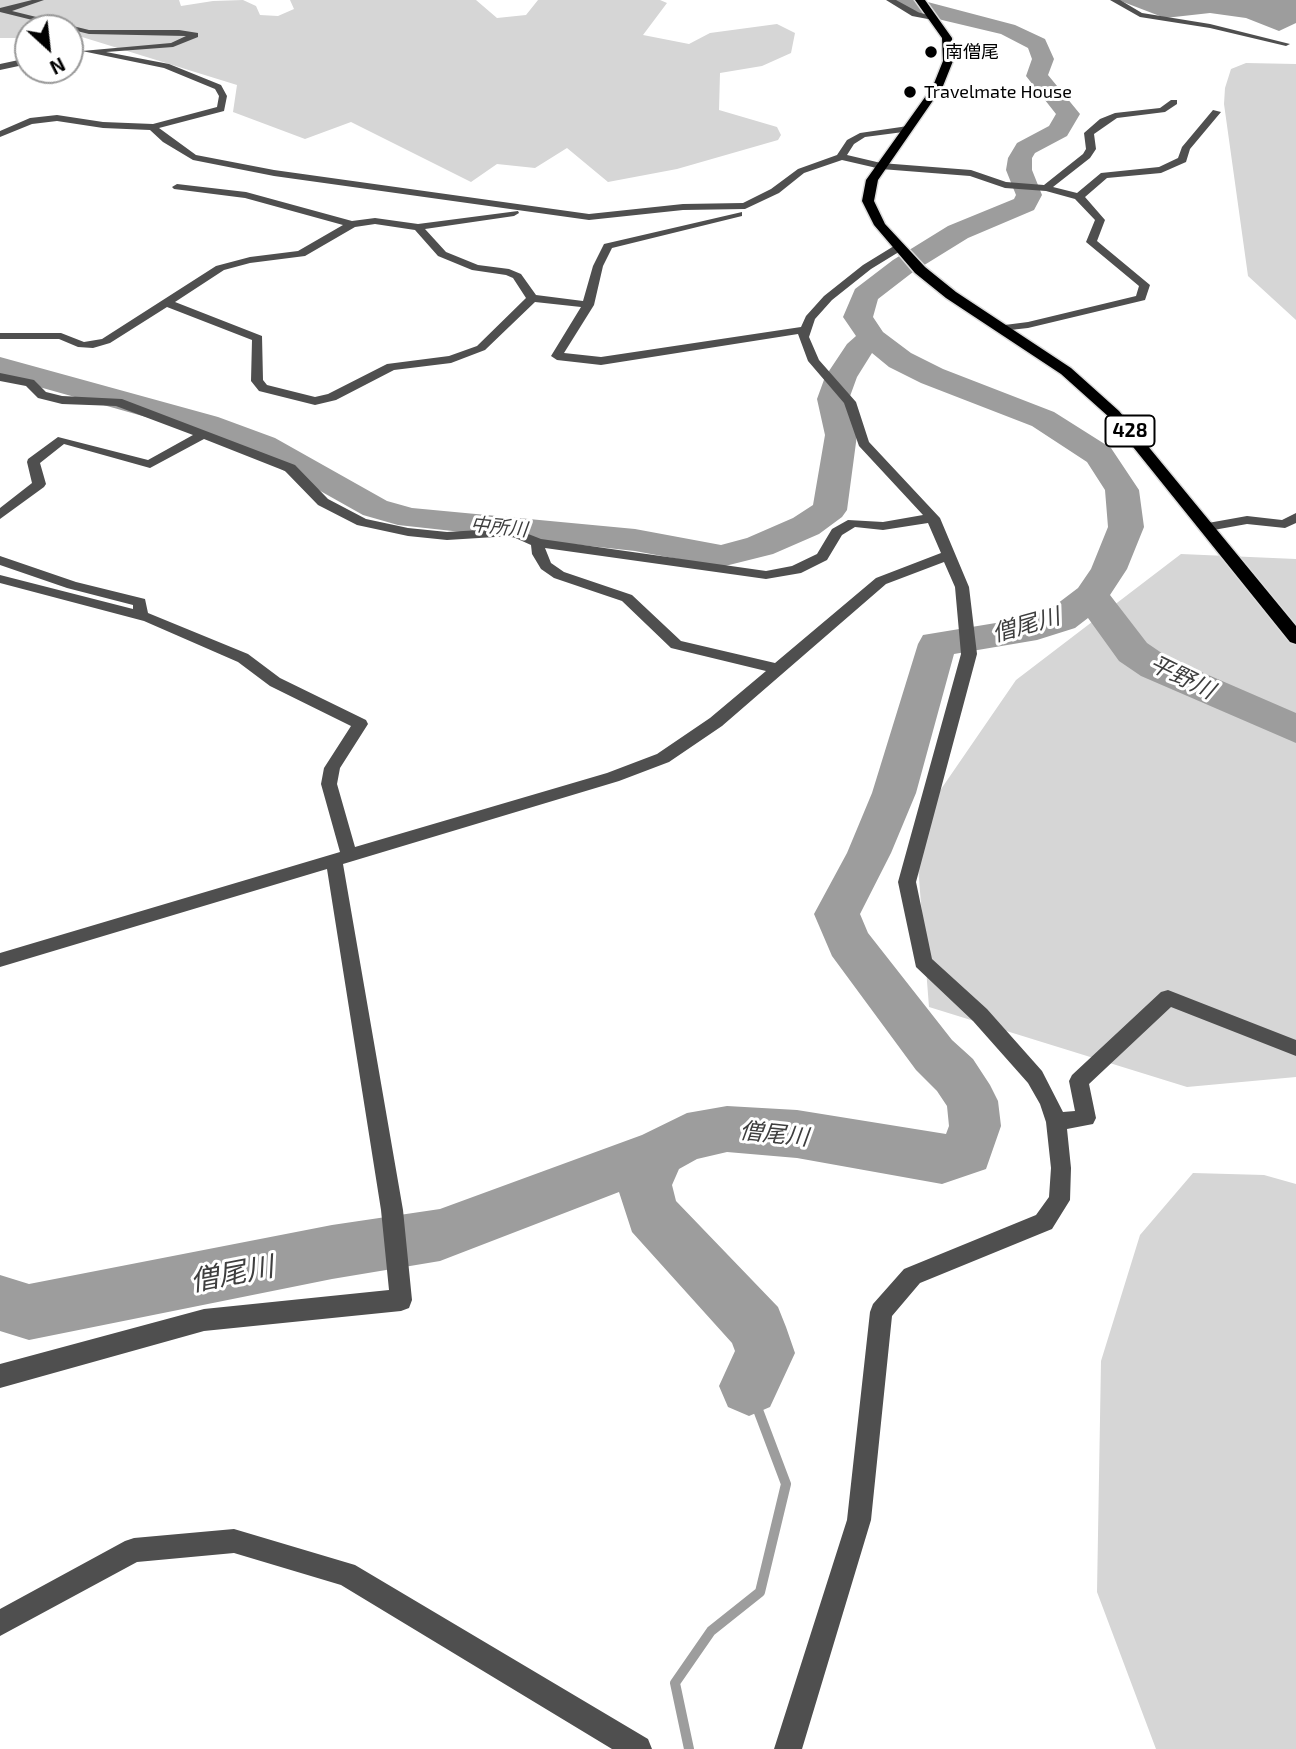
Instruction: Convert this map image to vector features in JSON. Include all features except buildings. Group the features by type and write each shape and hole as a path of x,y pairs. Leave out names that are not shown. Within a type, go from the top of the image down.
{"highway":[{"name":"428","path":"928,11 947,38 948,61 938,86 872,180 868,201 880,225 920,270 1066,371 1114,414 1296,638"}],"street":[{"path":"1,11 40,0"},
{"path":"890,0 915,14 928,11"},
{"path":"1114,0 1148,18 1210,26 1286,44"},
{"path":"0,134 30,121 57,118 103,125 153,127 221,109 223,96 218,87 166,66 82,51 173,45 195,35 179,32 89,32 1,11"},
{"path":"1046,188 1087,156 1091,149 1090,133 1103,121 1115,116 1162,110 1174,102"},
{"path":"1079,197 1104,174 1161,170 1183,160 1185,149 1216,111"},
{"path":"153,127 166,140 193,157 274,173 589,217 683,207 745,206 775,191 801,171 841,158 881,166 971,173 1005,185 1046,188 1079,197 1100,220 1091,242 1145,285 1141,298 1028,325 1001,328"},
{"path":"841,158 850,142 863,135 908,129"},
{"path":"265,180 274,173"},
{"path":"177,187 251,191 352,224"},
{"path":"775,191 775,199 764,208 608,246 598,266 588,305 557,356 601,361 805,330"},
{"path":"0,337 61,336 82,345 93,345 106,341 220,268 250,260 301,254 352,224 375,221 418,227 535,210"},
{"path":"418,227 442,254 476,268 509,272 517,276 532,298 588,305"},
{"path":"788,1749 859,1520 881,1312 912,1276 1044,1223 1059,1200 1061,1168 1056,1122 1035,1077 980,1016 923,962 907,882 970,653 969,627 962,587 933,518 863,443 850,402 814,361 803,337 810,318 828,298 867,267 898,248"},
{"path":"165,302 258,338 257,381 263,388 315,401 332,397 391,367 451,359 481,348 532,298"},
{"path":"0,377 30,383 42,395 62,400 118,402 290,468 323,502 362,522 408,532 447,536 513,532 538,543 766,575 796,570 822,557 837,532 853,523 883,526 933,518"},
{"path":"0,515 40,484 33,462 62,440 150,464 201,436"},
{"path":"1208,527 1247,520 1286,524 1296,517"},
{"path":"538,543 538,554 546,566 559,575 627,598 676,645 778,670"},
{"path":"0,960 613,777 663,758 716,722 881,581 950,555"},
{"path":"0,560 72,585 140,602 141,615"},
{"path":"0,579 141,615 243,658 275,682 360,724 332,768 330,784 392,1210 401,1300 204,1320 0,1376"},
{"path":"1056,1122 1086,1118 1079,1081 1168,998 1296,1048"},
{"path":"0,1623 134,1550 234,1542 346,1574 638,1749"}],"shaded area":[{"path":"0,0 179,0 181,6 243,0 256,6 260,15 278,16 294,9 290,0 476,0 497,18 526,15 538,0 660,0 667,3 643,35 689,44 710,33 777,24 795,33 791,53 762,66 720,73 719,110 777,127 781,135 778,140 677,169 608,182 567,148 535,168 497,164 471,182 351,122 305,139 233,112 237,85 84,38 84,14 14,14 14,38 0,38"},
{"path":"1118,0 1296,0 1296,23 1279,31 1246,18 1210,13 1165,18"},
{"path":"1246,63 1296,64 1296,320 1248,276 1224,104 1225,88 1231,69"},
{"path":"1181,554 1296,559 1296,1077 1187,1087 929,1007 915,827 1016,680"},
{"path":"1193,1173 1264,1175 1296,1184 1296,1749 1156,1749 1097,1592 1101,1361 1140,1235"}],"waterway":[{"name":"僧尾川","path":"872,338 858,317 865,295 903,266 958,232 1025,204 1029,195 1019,170 1020,158 1026,148 1058,131 1068,114 1037,76 1043,59 1037,44 1008,29 949,16 900,0"},
{"name":"中所川","path":"0,366 207,424 263,445 375,508 410,518 635,540 721,556 760,546 806,526 830,510 841,435 833,399 841,377 858,350 872,338"},
{"name":"僧尾川","path":"872,338 900,360 932,376 1043,419 1099,455 1122,490 1126,527 1109,569 1091,596"},
{"name":"僧尾川","path":"660,1152 687,1137 727,1129 797,1134 942,1160 967,1152 975,1126 972,1101 955,1075 934,1055 849,943 837,914 869,853 894,793 937,644 1023,631 1062,619 1091,596"},
{"name":"平野川","path":"1091,596 1133,652 1155,667 1296,729"},
{"name":"僧尾川","path":"0,1303 29,1312 332,1252 440,1235 660,1152"},
{"name":"僧尾川","path":"660,1152 645,1185 652,1214 757,1327 765,1353 749,1386"},
{"path":"689,1749 675,1683 711,1631 760,1592 786,1484 749,1386"}],"place":[{"name":"南僧尾","path":"931,52"},
{"name":"Travelmate House","path":"910,92"}]}
